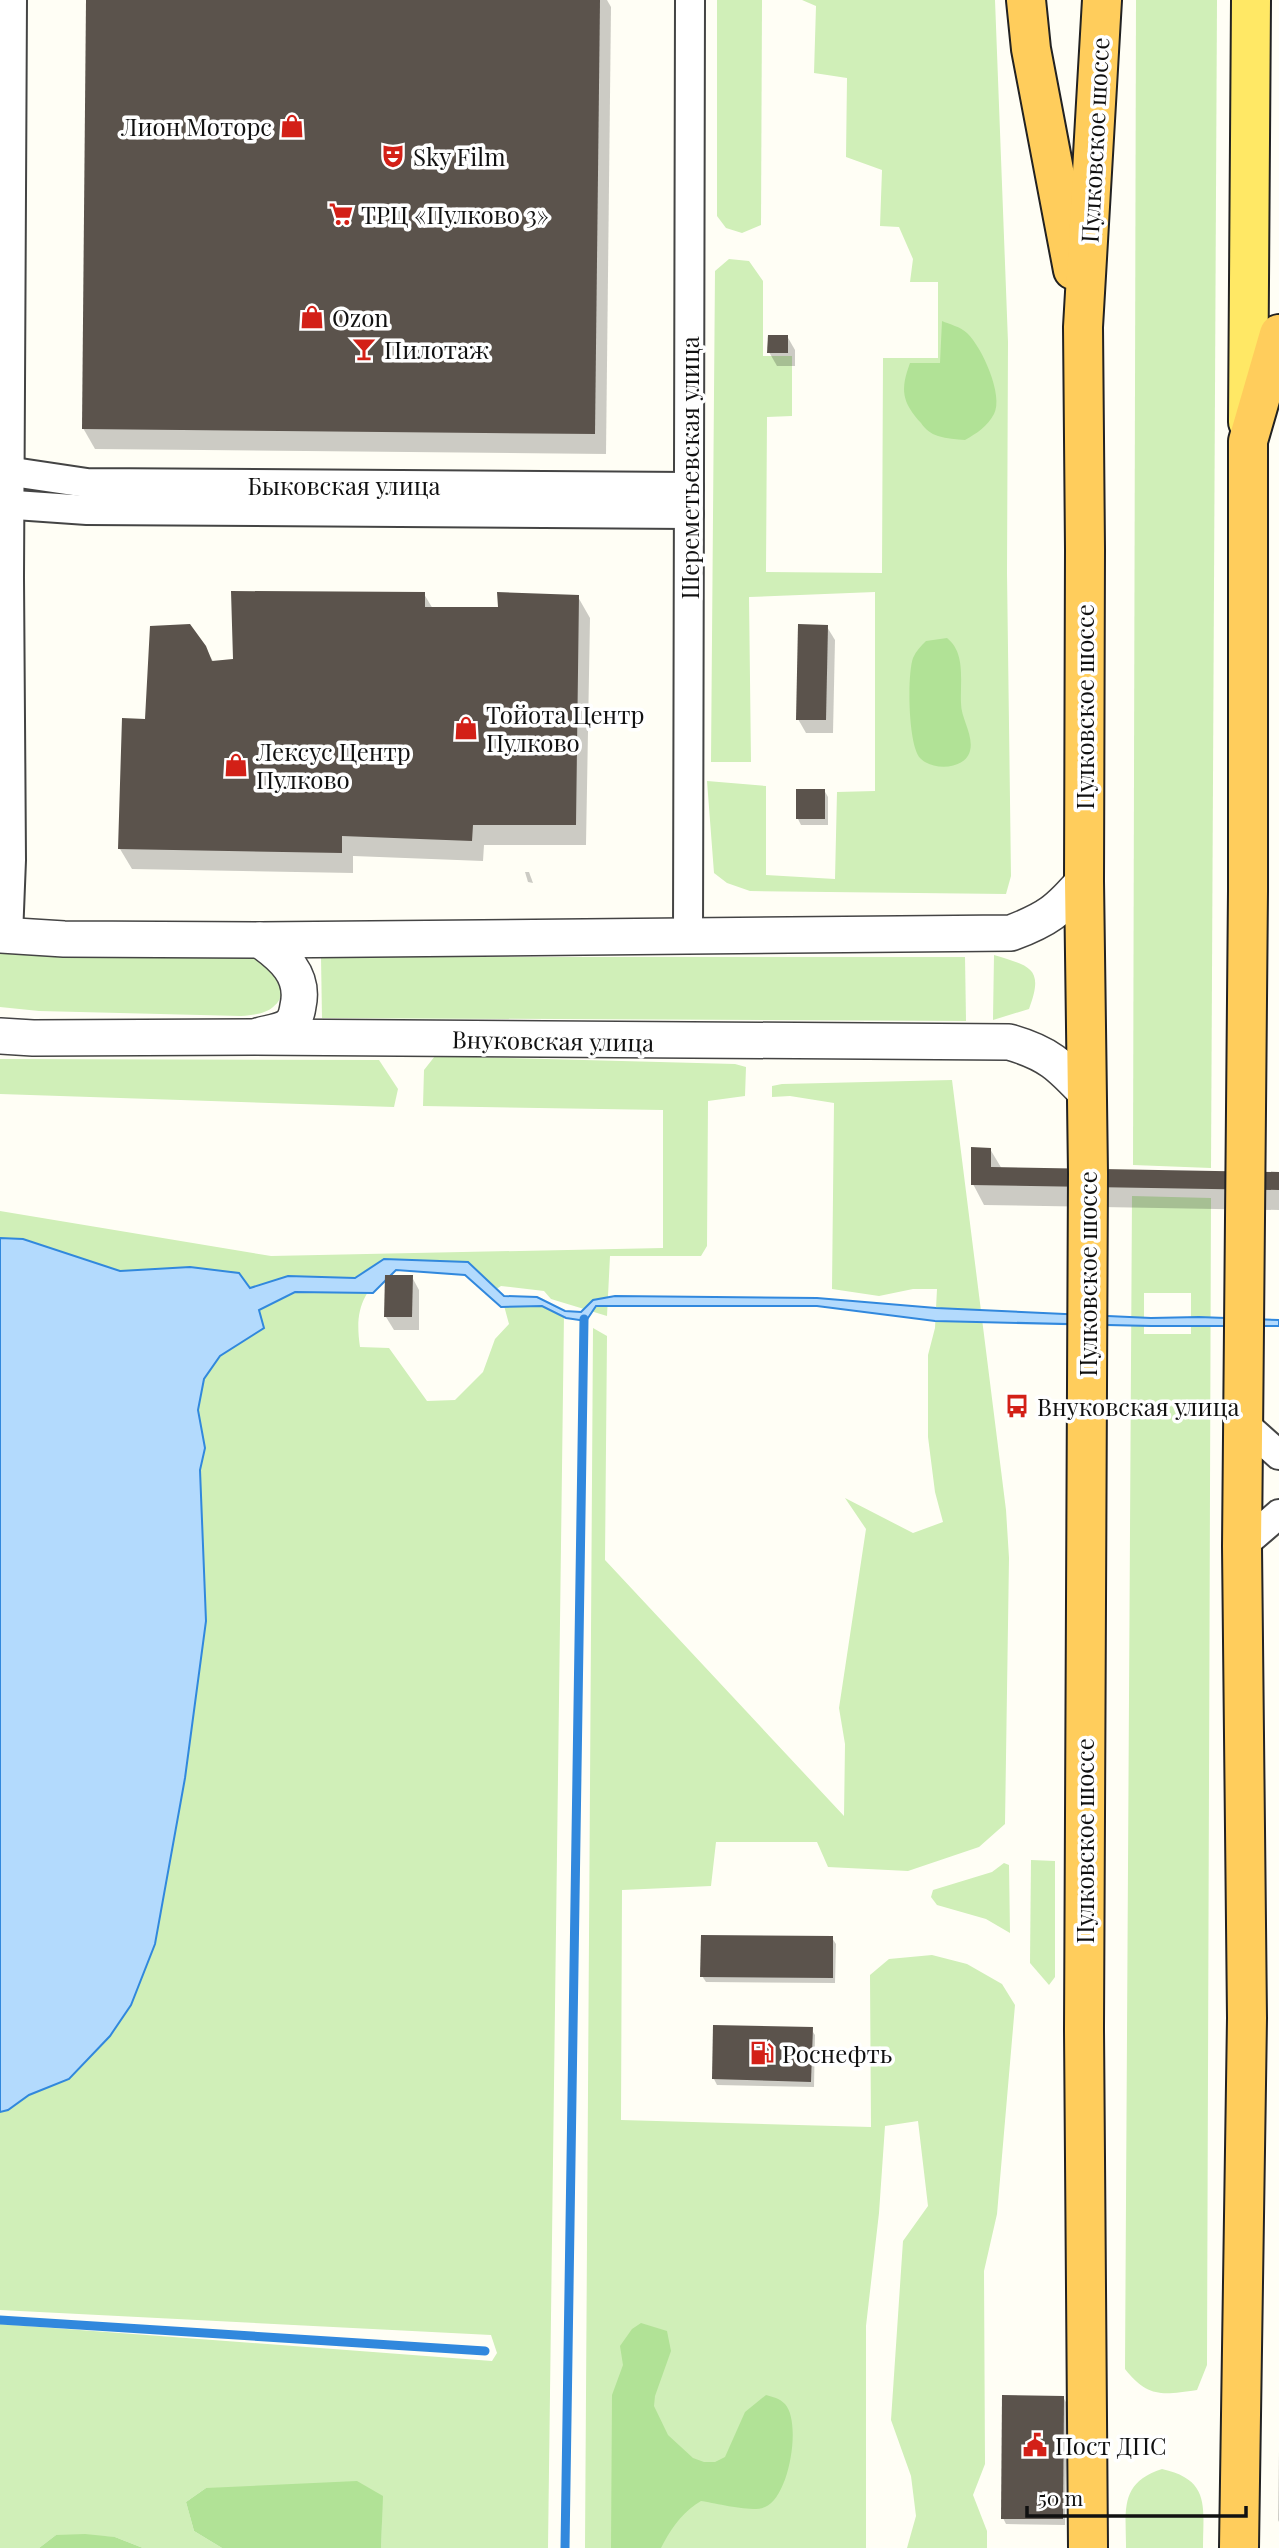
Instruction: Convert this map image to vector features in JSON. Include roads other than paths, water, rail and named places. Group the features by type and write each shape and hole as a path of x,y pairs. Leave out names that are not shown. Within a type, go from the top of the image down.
{"highway":[{"path":"1026,0 1031,49 1083,327"},
{"name":"Пулковское шоссе","path":"1088,2548 1084,2029 1087,1094 1083,327 1102,0"},
{"path":"1239,2548 1247,2018 1242,1422 1248,891 1248,441 1279,334"}],"main road":[{"path":"1248,441 1251,0"}],"street":[{"path":"12,0 5,471 11,860 4,936 260,940 1011,933 1042,921 1061,907 1084,881"},
{"name":"Шереметьевская улица","path":"688,937 690,0"},
{"name":"Быковская улица","path":"5,471 87,483 689,500"},
{"name":"Быковская улица","path":"5,505 87,510 689,500"},
{"path":"254,1037 289,1026 296,1015 300,998 298,980 289,964 260,940"},
{"name":"Внуковская улица","path":"0,1036 1009,1042 1035,1049 1062,1067 1087,1094"},
{"path":"1242,1422 1279,1455"},
{"path":"1242,1546 1279,1514"}],"water":[{"path":"0,1238 23,1239 120,1271 190,1267 239,1273 250,1288 288,1276 355,1278 384,1259 468,1262 504,1296 537,1297 565,1311 581,1312 593,1300 615,1296 817,1298 936,1308 1151,1318 1279,1320 1279,1326 935,1321 817,1306 596,1306 586,1321 566,1318 542,1306 501,1307 465,1275 396,1270 373,1293 295,1292 259,1310 264,1328 220,1356 204,1379 198,1410 205,1448 200,1470 206,1621 185,1778 155,1944 131,2005 110,2036 69,2079 29,2095 8,2110 0,2112"}],"waterway":[{"path":"565,2548 584,1319"},
{"path":"0,2320 485,2351"}],"place":[{"name":"Лион Моторс","path":"292,126"},
{"name":"Sky Film","path":"393,156"},
{"name":"ТРЦ «Пулково 3»","path":"341,214"},
{"name":"Ozon","path":"312,317"},
{"name":"Пилотаж","path":"364,349"},
{"name":"Тойота Центр Пулково","path":"466,728"},
{"name":"Лексус Центр Пулково","path":"236,765"},
{"name":"Внуковская улица","path":"1017,1406"},
{"name":"Роснефть","path":"762,2053"},
{"name":"Пост ДПС","path":"1035,2445"}]}
